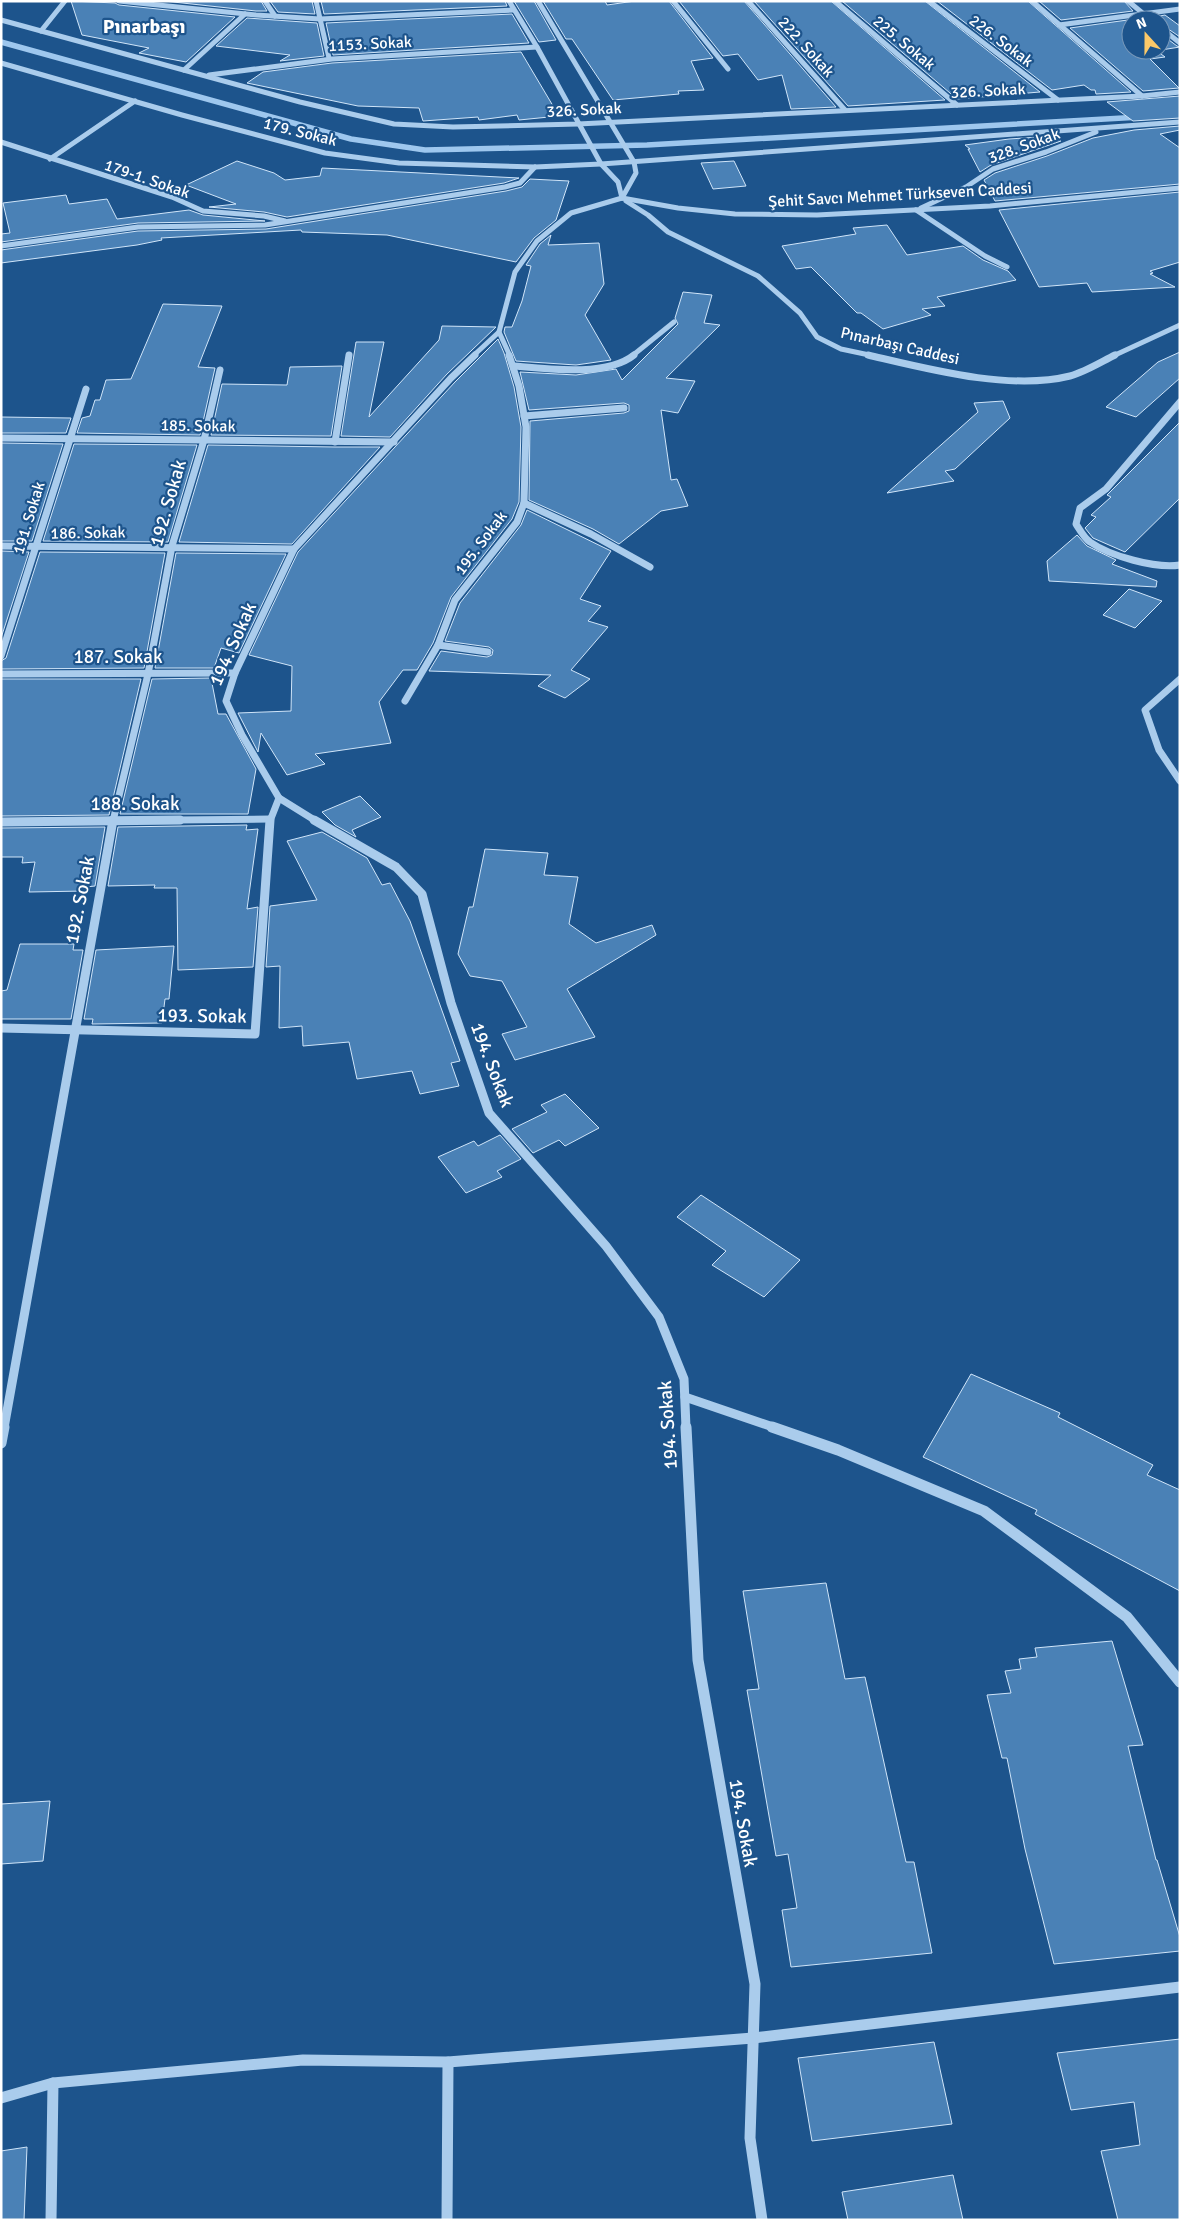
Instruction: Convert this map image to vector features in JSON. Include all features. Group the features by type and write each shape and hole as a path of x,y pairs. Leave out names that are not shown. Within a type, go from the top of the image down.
{"street":[{"path":"41,31 65,1"},
{"path":"119,1 245,14 320,19 513,10"},
{"path":"266,1 275,16"},
{"path":"316,1 329,58"},
{"path":"509,1 537,47 601,164 618,182 622,198"},
{"path":"499,332 515,272 537,241 571,213 622,198 636,174 634,162 618,132 538,1"},
{"path":"673,1 728,68"},
{"name":"222. Sokak","path":"748,1 845,110"},
{"name":"225. Sokak","path":"835,1 957,105"},
{"name":"226. Sokak","path":"929,1 1058,100"},
{"path":"1032,1 1142,96"},
{"path":"1128,1 1139,10"},
{"path":"184,70 245,14"},
{"path":"1059,25 1121,18"},
{"name":"326. Sokak","path":"1,20 300,102 394,124 453,127 578,124 1142,96 1180,92"},
{"name":"1153. Sokak","path":"205,76 248,68 329,58 537,47"},
{"name":"179. Sokak","path":"1,63 325,153 399,163 535,166 601,164"},
{"path":"50,159 135,101"},
{"path":"601,164 1180,122"},
{"name":"328. Sokak","path":"916,210 966,187 993,169 1046,152 1105,128"},
{"name":"179-1. Sokak","path":"1,142 176,199 188,207 202,211 270,216 287,222"},
{"path":"1,246 138,228 265,225 287,222 505,187 520,183 535,166"},
{"name":"Şehit Savcı Mehmet Türkseven Caddesi","path":"622,198 678,208 734,214 817,215 990,206 1180,188"},
{"name":"Pınarbaşı Caddesi","path":"622,198 648,215 668,232 758,276 800,313 817,336 841,349 876,357 990,379 1032,381 1071,376 1180,325"},
{"path":"916,210 985,256 1007,267"},
{"path":"514,366 587,368 620,364 628,360 674,322"},
{"name":"195. Sokak","path":"405,701 438,645 455,600 517,522 524,503 526,427 514,366 499,332"},
{"name":"194. Sokak","path":"499,332 451,378 294,549 235,673 226,700 242,736 279,798 348,841 396,867 422,894 451,1003 489,1113 606,1246 659,1317 684,1380 698,1660 755,1984 750,2138 762,2220"},
{"path":"335,442 349,355"},
{"name":"192. Sokak","path":"1,1443 113,820 148,674 172,546 204,440 220,370"},
{"name":"191. Sokak","path":"1,656 68,439 86,389"},
{"path":"1180,402 1106,489 1080,508 1076,524 1090,542 1145,563 1174,568 1180,566"},
{"path":"524,416 624,408"},
{"name":"185. Sokak","path":"1,438 394,442"},
{"path":"524,503 591,534 650,567"},
{"name":"186. Sokak","path":"1,546 34,548 172,546 294,549"},
{"path":"438,645 488,652"},
{"name":"187. Sokak","path":"1,674 235,673"},
{"path":"1180,679 1145,710 1159,750 1180,781"},
{"name":"193. Sokak","path":"1,1028 255,1034 270,820 279,798"},
{"name":"188. Sokak","path":"1,822 270,820"},
{"path":"685,1397 838,1450 984,1511 1127,1617 1180,1682"},
{"path":"1,2098 52,2083 303,2060 448,2062 753,2038 1180,1987"},
{"path":"447,2220 448,2062"},
{"path":"51,2220 52,2083"}],"building":[{"path":"71,1 115,3 119,5 235,17 186,62 139,53 149,48 82,35"},
{"path":"164,1 261,1 267,11 256,11"},
{"path":"270,1 312,1 315,14 278,12"},
{"path":"321,1 505,1 507,6 324,14"},
{"path":"514,1 534,1 556,40 539,42"},
{"path":"543,1 605,1 607,5 635,1 669,1 713,58 691,61 704,90 678,91 679,94 613,100 572,39 566,39"},
{"path":"679,1 744,1 836,107 791,109 782,75 758,80 738,54 723,56"},
{"path":"754,1 831,1 945,100 848,106"},
{"path":"842,1 925,1 1040,92 957,99"},
{"path":"937,1 1028,1 1131,92 1096,94 1095,90 1091,90 1084,85 1052,90"},
{"path":"1039,1 1124,1 1132,10 1121,10 1121,12 1061,20"},
{"path":"512,14 529,43 333,55 326,23"},
{"path":"247,18 317,23 324,56 280,61 290,55 216,46"},
{"path":"1171,19 1180,26 1180,37 1171,31"},
{"path":"1121,21 1121,60 1151,60 1179,88 1143,91 1070,28"},
{"path":"1171,42 1177,46 1180,47 1171,48"},
{"path":"521,52 559,116 519,120 517,115 479,120 478,117 423,121 419,108 358,106 247,83 263,72 332,63"},
{"path":"1180,96 1180,118 1133,121 1107,102"},
{"path":"1180,126 1180,130 1160,134 1180,148 1180,184 995,201 984,180 995,173 1093,138 1134,130"},
{"path":"1054,136 1061,141 991,165 980,172 968,149 970,149 965,145 1009,139"},
{"path":"237,161 274,173 285,180 320,176 322,168 519,178 504,183 287,217 264,212 209,207 236,204 186,185"},
{"path":"734,161 746,186 713,189 701,163"},
{"path":"530,179 569,181 556,220 534,238 516,262 387,235 302,232 301,230 161,238 162,240 137,245 1,263 1,250 138,231 266,229 506,191 522,187"},
{"path":"1180,192 1180,262 1150,271 1153,273 1150,274 1175,287 1092,292 1087,283 1039,287 999,210"},
{"path":"66,195 69,204 107,199 117,219 189,210 203,215 265,221 138,223 1,242 1,234 10,233 3,203"},
{"path":"887,225 907,255 963,246 983,260 1008,271 1016,280 937,297 945,306 922,309 931,315 883,329 861,313 857,313 811,267 796,269 782,246 856,234 853,228"},
{"path":"551,235 548,245 599,243 604,284 585,315 611,360 576,365 516,361 504,332 505,327 512,327 522,301 531,266 526,265 540,244"},
{"path":"683,292 712,295 704,323 720,325 666,378 695,381 678,413 661,410 671,480 677,479 688,506 661,511 619,544 593,529 529,500 530,421 624,413 629,411 629,405 624,403 529,410 520,372 576,375 616,369 622,380 678,324 675,318"},
{"path":"163,304 222,306 198,367 215,368 200,435 77,433 82,418 90,416 95,400 100,400 106,380 131,379"},
{"path":"442,326 496,327 447,374 390,437 341,436 356,342 384,342 369,417 439,340"},
{"path":"498,339 514,387 521,427 519,502 512,519 451,597 433,643 417,670 403,670 379,702 391,743 315,754 325,764 287,775 261,733 258,752 238,713 291,711 292,666 249,655 298,552 455,382"},
{"path":"1180,352 1180,378 1136,417 1106,407 1158,362"},
{"path":"342,366 331,436 211,435 222,384 287,385 290,367"},
{"path":"1003,401 1010,418 955,469 945,471 954,481 887,493 978,412 974,403"},
{"path":"1,417 71,418 66,433 1,433"},
{"path":"1180,422 1180,498 1125,552 1093,538 1085,528 1096,517 1091,515 1111,497 1107,495"},
{"path":"1,443 63,444 32,541 1,541"},
{"path":"74,444 197,445 168,542 43,541"},
{"path":"208,445 380,447 292,544 179,542"},
{"path":"527,510 611,551 580,599 601,606 588,621 608,627 571,670 590,679 565,698 538,686 551,675 429,671 441,651 487,657 492,655 493,650 489,647 445,641 460,603 521,525"},
{"path":"1077,535 1087,546 1116,560 1112,564 1157,581 1156,587 1049,581 1047,561"},
{"path":"1,551 29,552 1,638"},
{"path":"40,552 165,553 144,668 1,669 1,661 6,658"},
{"path":"176,553 286,554 239,653 221,648 214,668 155,668"},
{"path":"1129,589 1162,601 1135,628 1103,615"},
{"path":"211,678 218,714 226,714 256,769 248,814 120,814 152,679"},
{"path":"1,679 141,679 109,815 1,816"},
{"path":"360,796 381,817 352,830 356,837 335,825 322,812"},
{"path":"247,825 246,830 258,829 247,909 258,907 253,967 178,970 177,888 154,888 155,885 108,886 118,827"},
{"path":"105,827 95,886 86,887 85,891 29,892 35,862 22,863 23,857 1,857 1,828"},
{"path":"322,832 367,858 382,885 390,883 410,921 460,1061 451,1063 459,1086 420,1094 412,1071 357,1079 349,1042 303,1046 302,1026 279,1028 280,966 266,967 270,906 317,900 287,841"},
{"path":"485,849 548,853 544,875 578,877 569,924 596,943 652,925 656,935 567,989 595,1037 515,1060 502,1034 527,1027 502,981 470,976 458,954 469,907 473,907"},
{"path":"20,944 74,944 73,950 83,950 71,1019 1,1019 1,991 7,990"},
{"path":"174,946 169,999 165,999 162,1023 92,1024 93,1019 84,1019 96,950"},
{"path":"565,1094 599,1128 565,1146 559,1140 533,1153 512,1129 547,1112 541,1105"},
{"path":"500,1135 521,1159 497,1171 502,1177 466,1193 438,1157 474,1141 478,1146"},
{"path":"701,1195 800,1260 764,1297 712,1265 726,1251 677,1217"},
{"path":"971,1374 1060,1413 1058,1417 1153,1465 1147,1475 1180,1490 1180,1591 1035,1514 1037,1510 923,1457"},
{"path":"826,1583 845,1679 865,1677 906,1862 914,1862 932,1953 791,1967 782,1910 797,1908 788,1854 776,1856 747,1690 759,1689 743,1591"},
{"path":"1112,1641 1143,1745 1128,1746 1156,1860 1180,1937 1180,1951 1054,1964 1025,1849 1007,1758 1002,1758 987,1695 1011,1693 1005,1671 1021,1669 1019,1659 1037,1657 1035,1648"},
{"path":"50,1801 43,1861 1,1864 1,1804"},
{"path":"1180,2039 1180,2220 1118,2220 1101,2151 1140,2145 1134,2102 1071,2110 1057,2053"},
{"path":"934,2042 952,2124 812,2141 798,2058"},
{"path":"27,2147 24,2220 1,2220 1,2151"},
{"path":"953,2175 963,2220 848,2220 842,2192"}],"waterway":[{"path":"1,42 351,139 425,150 647,145 1141,117"}],"district":[{"name":"Pınarbaşı","path":"144,26"}]}
